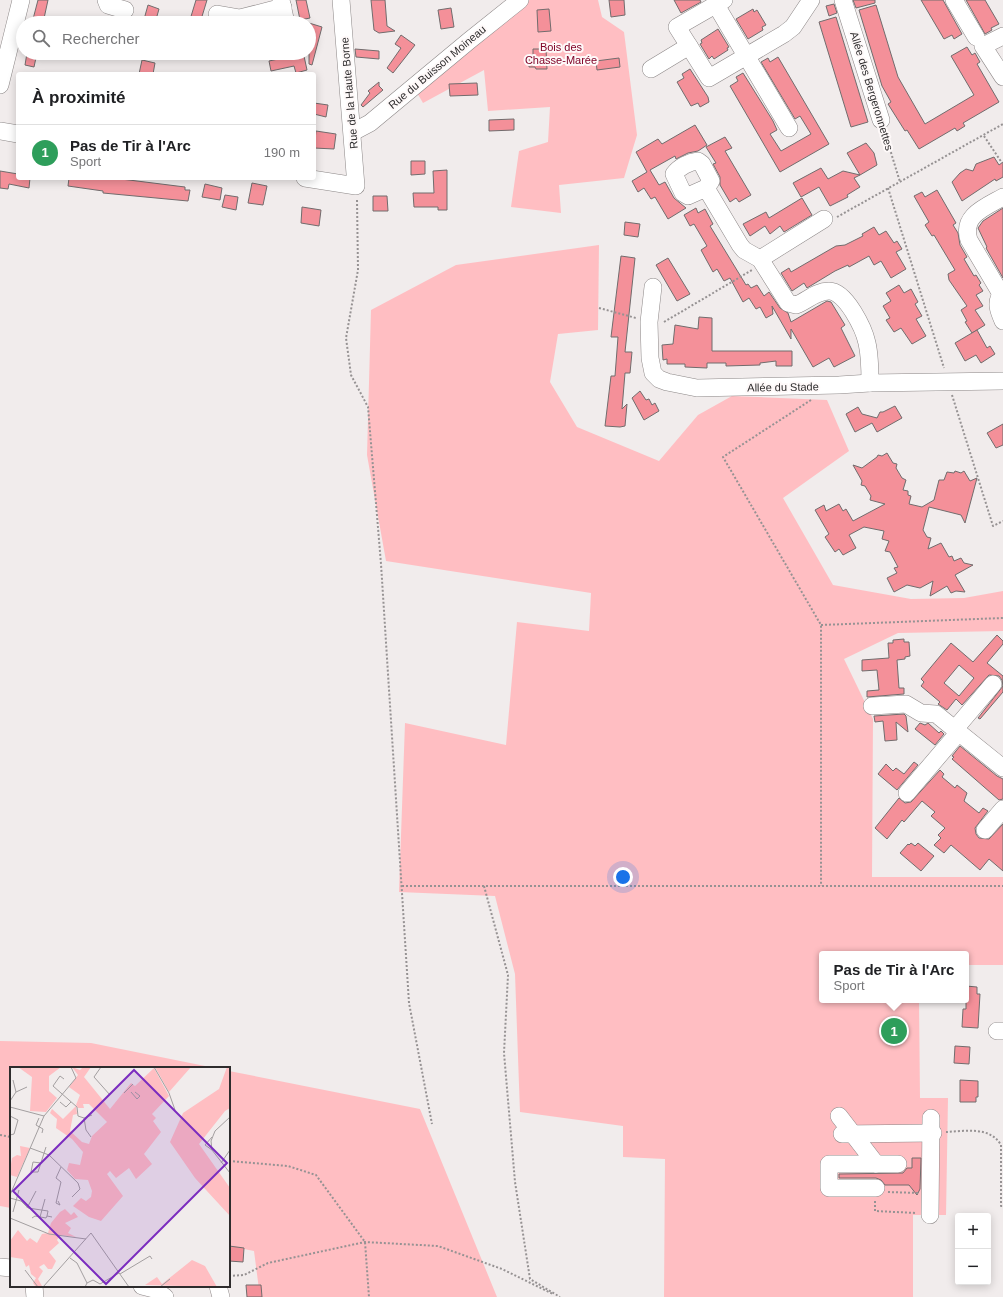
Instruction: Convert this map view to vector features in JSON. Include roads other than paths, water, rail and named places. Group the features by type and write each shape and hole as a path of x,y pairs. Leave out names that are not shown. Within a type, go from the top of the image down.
{"street":[{"path":"17,16 21,0"},
{"path":"106,0 108,5 125,10"},
{"name":"Rue de la Haute Borne","path":"316,180 356,186 353,132 341,0"},
{"name":"Rue du Buisson Moineau","path":"353,132 370,123 520,0"},
{"path":"789,128 746,56 720,2 678,27 709,78 746,56 793,27 811,0"},
{"name":"Allée des Bergeronnettes","path":"843,0 881,120"},
{"path":"954,0 976,36"},
{"path":"251,16 284,10"},
{"path":"217,14 228,16"},
{"path":"0,85 16,20"},
{"path":"1003,36 983,46 1003,77"},
{"path":"651,69 689,46"},
{"path":"0,131 16,134"},
{"path":"706,188 740,245 744,250 762,261 786,299 792,305 800,304 820,292 829,290 834,291 844,299 863,330 867,343 870,382"},
{"path":"1003,197 976,213 970,219 966,232 969,240 1002,294 998,304 998,311 1003,321"},
{"path":"762,261 824,220"},
{"name":"Allée du Stade","path":"653,287 657,322 650,358 653,373 659,379 667,382 697,388 839,385 870,382 948,383 1003,381"},
{"path":"907,792 993,684"},
{"path":"872,706 906,704 921,713 936,714 1003,768"},
{"path":"985,830 1003,809"},
{"path":"839,1116 848,1134 876,1164"},
{"path":"848,1134 932,1125 930,1214"},
{"path":"876,1190 829,1188 829,1164 898,1164"},
{"path":"0,1267 10,1268"},
{"path":"34,1287 35,1297"},
{"path":"218,1287 221,1297"}],"place":[{"name":"Pas de Tir à l'Arc","path":"894,1031"}],"park label":[{"name":"Bois des Chasse-Marée","path":"561,53"}]}
